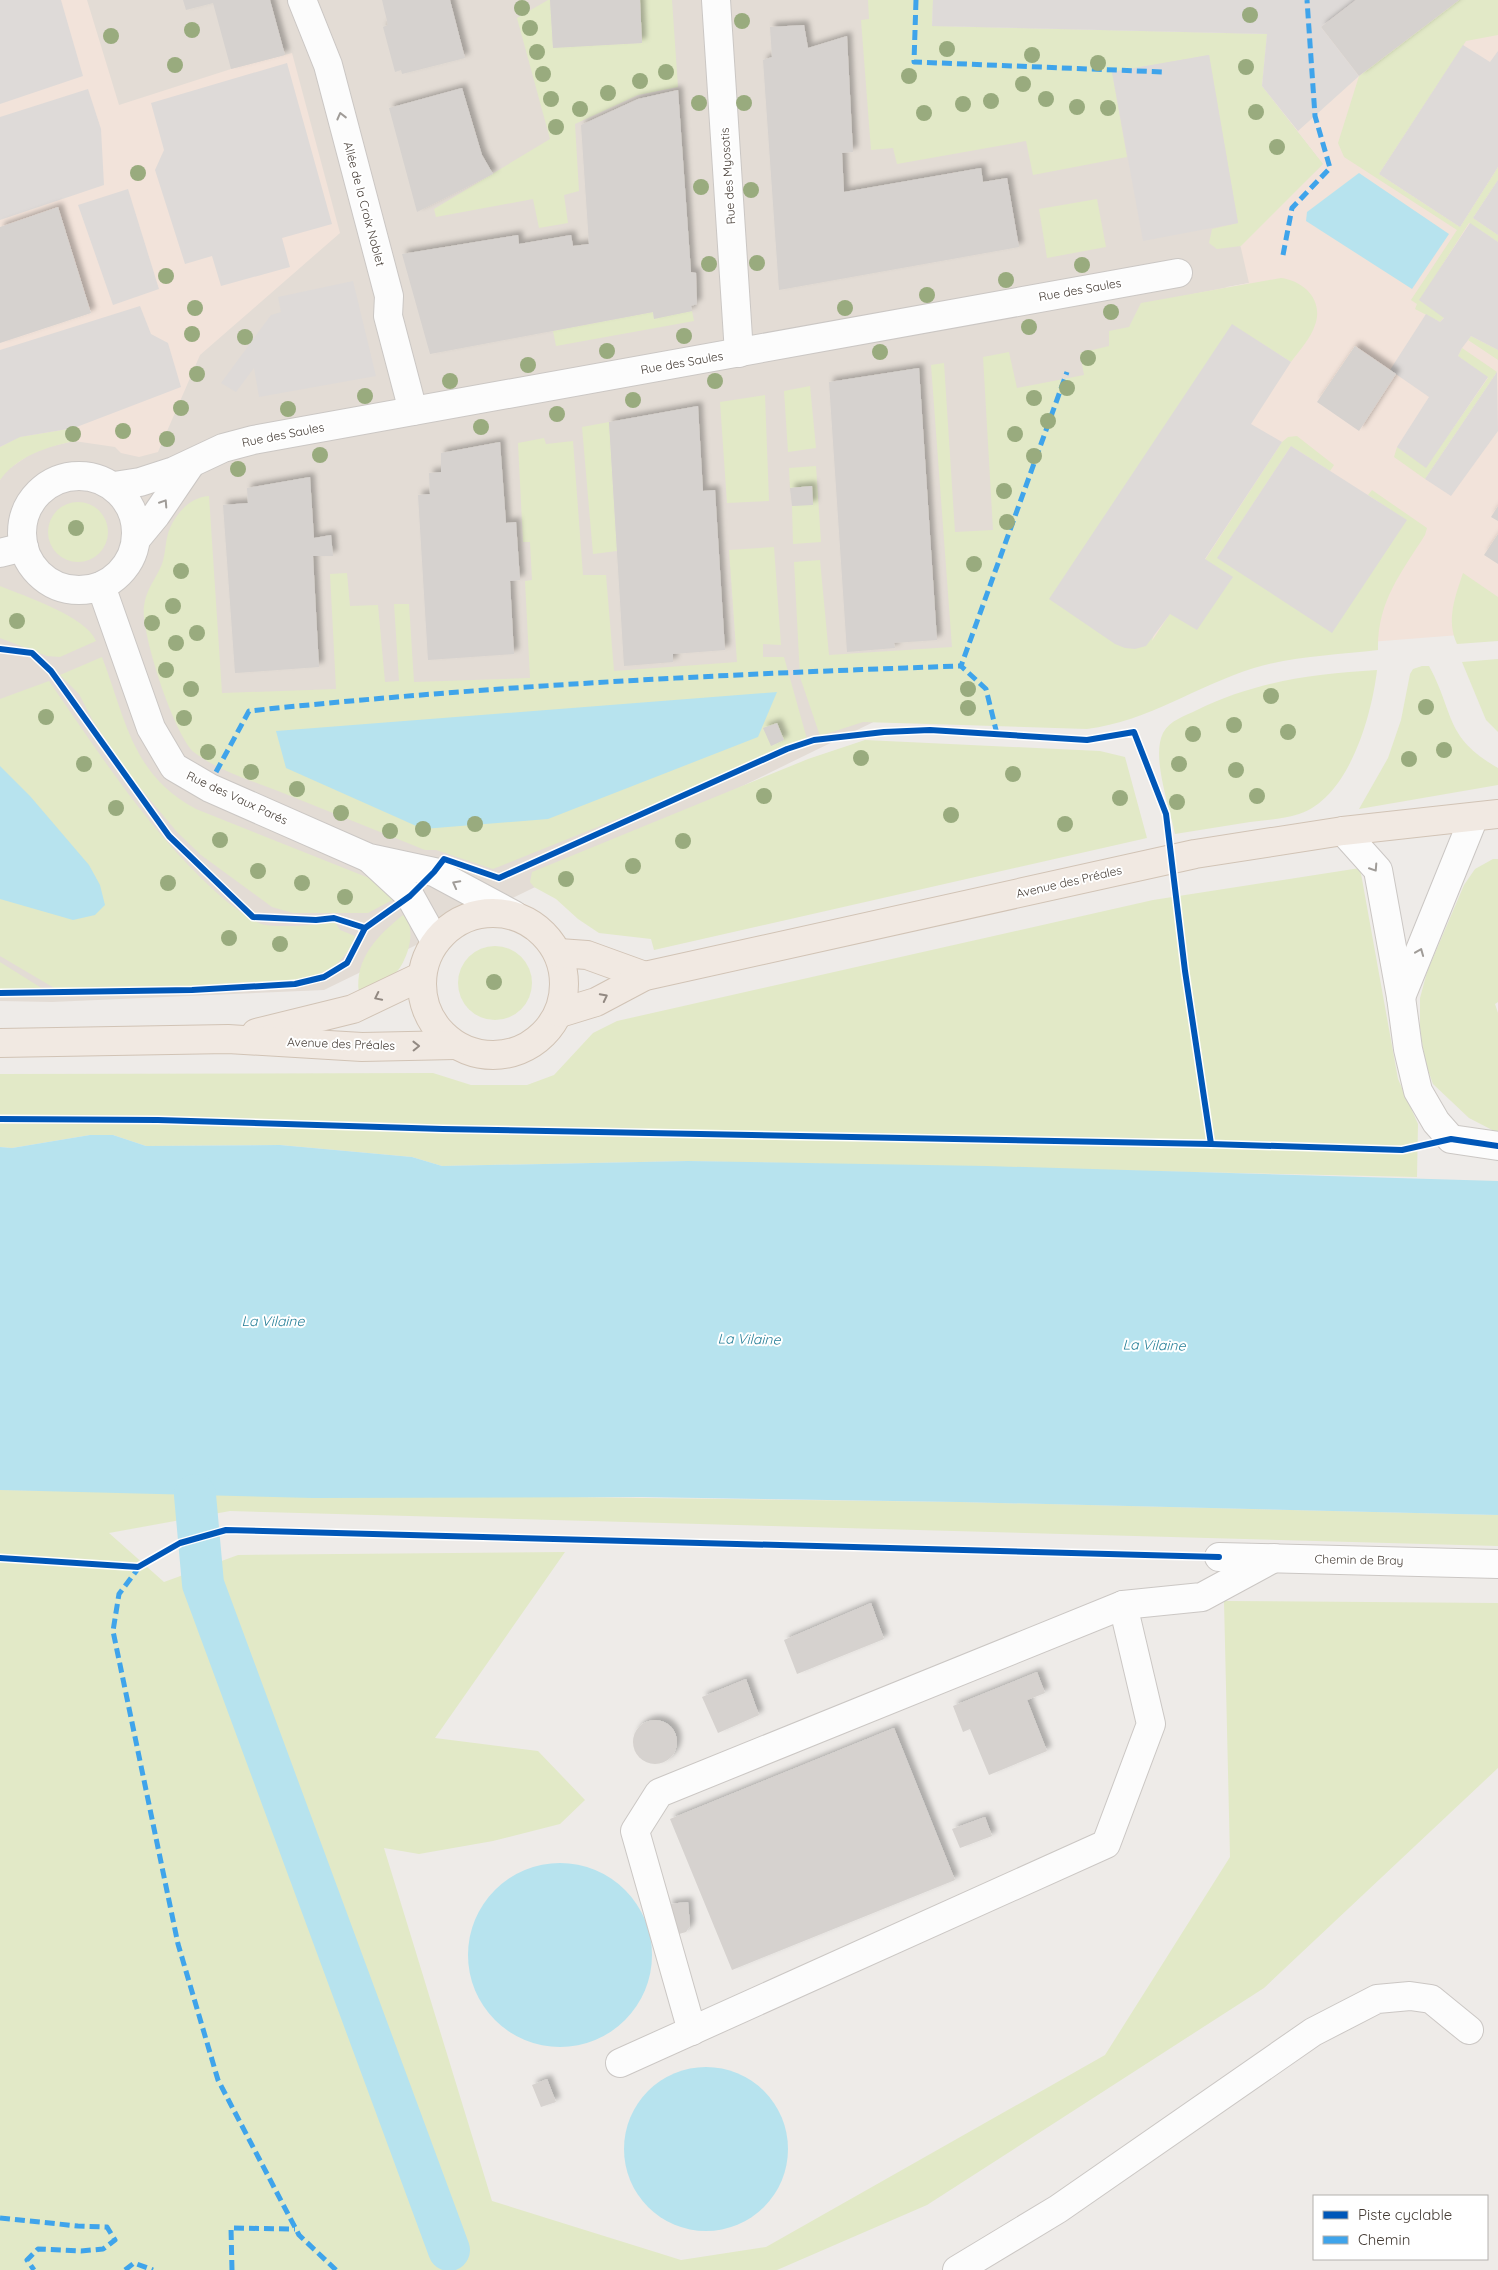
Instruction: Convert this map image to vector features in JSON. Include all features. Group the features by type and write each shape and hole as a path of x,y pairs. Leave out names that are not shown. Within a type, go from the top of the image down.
{"main road":[{"name":"Avenue des Préales","path":"560,1014 596,1002 645,976 1195,854 1343,831 1486,816"},
{"path":"484,912 514,915 541,929 559,954 566,982 560,1014 542,1038 514,1053 484,1056 455,1046 435,1027 423,1002 422,976 426,958 435,941 457,922 484,912"},
{"path":"559,954 587,955 645,976"},
{"name":"Avenue des Préales","path":"228,1040 353,1009 422,976"},
{"name":"Avenue des Préales","path":"0,1043 228,1040 362,1047 455,1046"}],"street":[{"name":"Allée de la Croix Noblet","path":"302,0 328,65 389,296 388,316 413,411"},
{"name":"Rue des Myosotis","path":"716,0 739,353"},
{"name":"Rue des Saules","path":"114,486 140,482 190,465 223,448 253,440 1178,272"},
{"name":"Rue des Saules","path":"137,538 156,515 190,465"},
{"path":"84,475 100,479 114,486 132,509 137,524 137,538 133,553 126,566 116,577 100,586 80,590 56,586 36,570 28,560 12,550 21,533 30,503 40,490 68,476 84,475"},
{"name":"Rue des Vaux Parés","path":"100,586 151,728 174,767 210,788 369,858 434,872 514,915"},
{"path":"1401,998 1486,816"},
{"path":"1343,831 1378,870 1401,998 1408,1049 1418,1091 1436,1122 1451,1139 1498,1146"},
{"name":"Rue des Vaux Parés","path":"369,858 410,896 435,941"},
{"name":"Chemin de Bray","path":"1220,1557 1498,1564"},
{"path":"692,2031 635,1831 659,1793 1124,1605 1202,1597 1274,1558"},
{"path":"620,2063 1106,1844 1151,1724 1124,1605"},
{"path":"957,2270 1058,2209 1313,2032 1377,1999 1410,1996 1430,1999 1469,2030"}],"shaded area":[{"path":"0,0 933,0 932,26 1267,34 1262,86 1323,164 1249,283 1227,287 974,673 324,990 52,1002 0,1001"},
{"path":"0,0 87,0 119,105 231,69 292,53 340,233 200,355 158,452 139,457 121,453 115,447 74,441 48,447 29,455 6,471 0,480"},
{"path":"0,0 61,0 83,76 0,104"},
{"path":"933,0 1498,0 1498,632 1013,670 1183,296 1249,283 1240,244 1323,164 1262,86 1267,34"},
{"path":"933,0 1356,0 1321,27 1359,76 1298,131 1262,86 1267,34 932,26"},
{"path":"1463,45 1490,62 1498,51 1498,167 1460,227 1379,174"},
{"path":"1209,55 1238,223 1143,241 1112,72"},
{"path":"287,63 332,224 282,238 290,267 221,286 212,256 185,264 155,170 164,150 151,103"},
{"path":"88,89 101,129 104,185 0,220 0,117"},
{"path":"1498,180 1498,235 1473,218"},
{"path":"128,189 159,289 113,305 78,205"},
{"path":"1470,223 1498,242 1498,350 1471,336 1462,348 1458,356 1488,377 1426,468 1397,447 1429,397 1390,370 1426,314 1440,322 1444,318 1419,300"},
{"path":"353,281 376,376 259,397 254,368 236,392 221,383 271,315 281,312 278,297"},
{"path":"140,306 151,334 168,343 181,387 74,428 20,437 0,447 0,350"},
{"path":"1232,324 1291,362 1251,424 1282,442 1205,559 1233,577 1197,630 1170,614 1146,646 1135,649 1125,648 1115,644 1049,599"},
{"path":"1497,372 1498,431 1451,496 1425,479"},
{"path":"1291,446 1407,520 1332,633 1217,558"}],"green space":[{"path":"550,0 553,47 642,43 640,0 672,0 678,87 638,95 575,124 579,191 564,195 568,223 539,228 533,199 436,217 434,209 550,139 517,18"},
{"path":"868,0 933,0 932,26 1267,34 1262,86 1323,164 1241,246 1217,249 1209,243 1212,229 1238,223 1209,55 1112,72 1127,157 1033,175 1026,141 897,164 893,148 871,150 861,20 869,19"},
{"path":"1459,0 1498,0 1498,35 1466,41 1379,174 1460,227 1498,167 1498,180 1473,218 1498,235 1498,242 1469,223 1420,300 1444,317 1440,322 1415,309 1417,304 1411,300 1457,230 1344,157 1338,143 1359,76"},
{"path":"1097,199 1106,247 1047,258 1039,209"},
{"path":"1281,278 1297,283 1310,293 1317,308 1315,325 1308,340 1291,362 1232,325 1152,641 1282,442 1288,437 1297,436 1334,465 1330,471 1291,446 1218,557 1406,520 1368,495 1372,490 1427,528 1425,535 1399,575 1386,603 1379,633 1378,650 1300,658 1254,668 1233,675 1131,719 1087,729 863,722 820,736 800,677 794,562 820,560 829,655 952,647 931,365 944,363 955,532 993,530 983,357 1009,352 1017,388 1084,375 1080,353 1109,346 1109,331 1129,327 1141,303"},
{"path":"692,311 694,321 556,346 553,331 653,312 654,318"},
{"path":"1471,336 1498,350 1498,360 1468,340"},
{"path":"1462,348 1497,372 1425,479 1394,457 1397,447 1426,467 1488,378 1458,356"},
{"path":"810,386 816,448 788,452 784,391"},
{"path":"765,395 769,501 727,503 720,402"},
{"path":"609,422 617,551 593,554 582,427"},
{"path":"74,428 74,441 53,446 33,454 15,465 0,480 0,447 19,437"},
{"path":"544,438 546,444 573,441 583,575 606,575 614,671 737,662 729,550 774,547 781,645 763,644 763,657 784,657 807,739 692,789 493,869 436,850 425,850 235,775 195,753 178,727 160,683 144,619 145,600 162,564 168,532 185,506 196,499 209,496 222,693 336,689 330,574 347,573 350,606 378,605 385,682 399,681 394,604 409,604 414,682 530,678 525,581 532,580 530,542 523,542 518,443"},
{"path":"816,466 821,542 793,544 792,506 813,504 812,486 790,488 789,468"},
{"path":"72,502 84,502 95,507 103,515 108,526 106,544 95,557 84,562 72,562 61,557 53,549 48,538 48,526 53,515 61,507"},
{"path":"1463,573 1498,597 1498,641 1457,644 1452,626 1452,617"},
{"path":"0,586 68,615 90,632 96,641 60,657 47,656 0,638"},
{"path":"102,657 125,724 144,763 158,780 175,795 196,809 369,878 383,886 396,898 368,913 293,913 272,907 201,855 177,832 132,778 93,721 79,694 60,675"},
{"path":"1498,659 1498,732 1486,720 1462,662"},
{"path":"1429,666 1459,735 1481,757 1498,768 1498,785 1359,809 1388,758 1401,720 1410,674 1413,669"},
{"path":"1377,670 1370,709 1355,753 1332,791 1317,805 1299,814 1287,817 1175,834 1160,769 1159,755 1163,733 1170,725 1183,716 1219,700 1263,686 1307,677"},
{"path":"49,681 139,808 202,879 236,909 251,919 265,925 308,925 335,922 340,930 355,936 339,962 324,972 295,981 153,988 56,989 0,956 0,699"},
{"path":"865,740 1100,751 1125,757 1147,838 654,950 651,939 599,933 578,919 556,899 534,887 530,882 532,872 808,759"},
{"path":"1493,859 1498,859 1498,1002 1495,1004 1498,1013 1498,1133 1469,1118 1433,1084 1425,1062 1420,1028 1420,998 1427,972 1464,885 1475,869"},
{"path":"1360,868 1398,1079 1418,1124 1417,1177 688,1161 442,1166 412,1157 280,1145 146,1146 113,1135 90,1135 12,1148 0,1147 0,1074 433,1073 471,1085 527,1085 554,1075 593,1033 617,1021 1153,900"},
{"path":"403,915 410,927 411,934 403,963 391,977 359,993 358,981 364,959 377,940"},
{"path":"495,946 509,949 521,957 529,969 532,983 529,997 521,1009 509,1017 495,1020 481,1017 469,1009 461,997 458,983 461,969 469,957 481,949"},
{"path":"0,962 43,989 0,991"},
{"path":"0,1490 959,1502 1498,1515 1498,1546 230,1511 109,1533 164,1582 238,1555 565,1552 435,1738 538,1751 585,1800 560,1824 493,1841 419,1854 384,1848 492,2201 681,2260 766,2247 1105,2055 1230,1857 1224,1601 1498,1603 1498,1768 1264,1988 927,2205 777,2270 0,2270"}],"water":[{"path":"1359,173 1449,234 1412,289 1306,221 1307,212"},
{"path":"777,692 758,737 548,819 423,829 286,768 276,731"},
{"path":"0,766 30,796 89,865 100,885 105,905 95,915 73,920 0,899"},
{"name":"La Vilaine","path":"90,1135 113,1135 146,1146 280,1145 412,1157 442,1166 688,1161 987,1166 1498,1181 1498,1515 959,1502 641,1497 313,1498 0,1490 0,1147 12,1148"},
{"path":"551,1863 569,1863 587,1867 611,1878 631,1896 637,1904 648,1928 652,1964 645,1990 637,2006 619,2026 611,2032 587,2043 569,2047 551,2047 533,2043 509,2032 489,2014 483,2006 472,1982 468,1964 468,1946 472,1928 483,1904 501,1884 509,1878 533,1867"},
{"path":"706,2067 737,2073 764,2091 782,2118 788,2149 782,2180 764,2207 737,2225 706,2231 675,2225 648,2207 630,2180 624,2149 630,2118 648,2091 675,2073"}],"building":[{"path":"183,0 270,0 285,55 231,69 213,3 186,10"},
{"path":"382,0 450,0 465,58 402,74 401,70 395,72 383,27 388,25"},
{"path":"550,0 640,0 642,43 553,48"},
{"path":"1356,0 1459,0 1359,76 1321,27"},
{"path":"804,25 808,48 847,36 853,152 842,153 844,192 981,168 983,182 1007,178 1019,247 779,290 763,60 772,57 770,27"},
{"path":"462,88 482,155 493,174 417,212 389,108"},
{"path":"678,90 691,272 696,273 697,304 691,306 692,311 654,319 653,312 430,354 402,254 518,235 519,244 571,235 573,246 589,244 581,125 638,99"},
{"path":"58,207 91,313 0,343 0,227"},
{"path":"1355,346 1396,374 1359,431 1317,402"},
{"path":"919,368 937,640 894,643 895,648 847,652 829,382"},
{"path":"698,406 703,491 715,490 725,650 673,654 673,662 624,666 609,422"},
{"path":"500,442 506,523 516,522 520,580 510,581 514,654 428,660 418,495 430,494 429,473 441,472 441,453"},
{"path":"310,477 314,538 331,535 333,556 313,556 319,667 235,673 223,505 248,503 247,488"},
{"path":"812,486 813,505 792,506 790,488"},
{"path":"1498,506 1498,521 1491,517"},
{"path":"1498,534 1498,564 1484,555"},
{"path":"777,723 784,740 771,746 763,728"},
{"path":"871,1603 884,1639 797,1674 784,1640"},
{"path":"1037,1672 1045,1693 1027,1700 1047,1751 989,1775 970,1729 963,1732 953,1706"},
{"path":"746,1679 759,1715 718,1733 702,1697"},
{"path":"655,1720 667,1724 673,1730 677,1742 673,1754 667,1760 655,1764 643,1760 637,1754 633,1742 637,1730 643,1724"},
{"path":"894,1728 955,1880 732,1970 670,1819"},
{"path":"985,1817 992,1836 960,1848 952,1829"},
{"path":"688,1902 690,1926 686,1932 679,1934 673,1931 668,1904"},
{"path":"547,2079 556,2102 541,2107 532,2085"}],"waterway":[{"path":"195,1495 203,1584 449,2250"}],"marked path":[{"path":"916,0 914,62 1164,72"},
{"path":"1283,255 1292,208 1330,168 1315,116 1307,0"},
{"path":"997,734 986,689 961,666 1067,372"},
{"path":"216,772 249,711 338,702 604,682 961,666"},
{"path":"140,1566 119,1594 113,1631 178,1944 218,2080 299,2235 336,2270"},
{"path":"0,2218 107,2227 115,2240 103,2249 81,2251 38,2249 27,2260 34,2270"},
{"path":"232,2270 231,2228 295,2229"},
{"path":"125,2270 134,2263 153,2270"}],"cycle path":[{"path":"0,649 32,653 51,671 169,836 253,917 316,920 334,918 365,928"},
{"path":"0,993 192,990 295,984 324,977 347,963 365,928 410,896 444,859 499,878 787,749 814,740 884,732 930,730 1087,740 1134,732 1166,814 1185,971 1211,1144"},
{"path":"0,1119 158,1120 443,1129 1211,1144 1402,1150 1451,1139 1498,1146"},
{"path":"0,1558 138,1567 180,1543 226,1530 1219,1557"}]}
